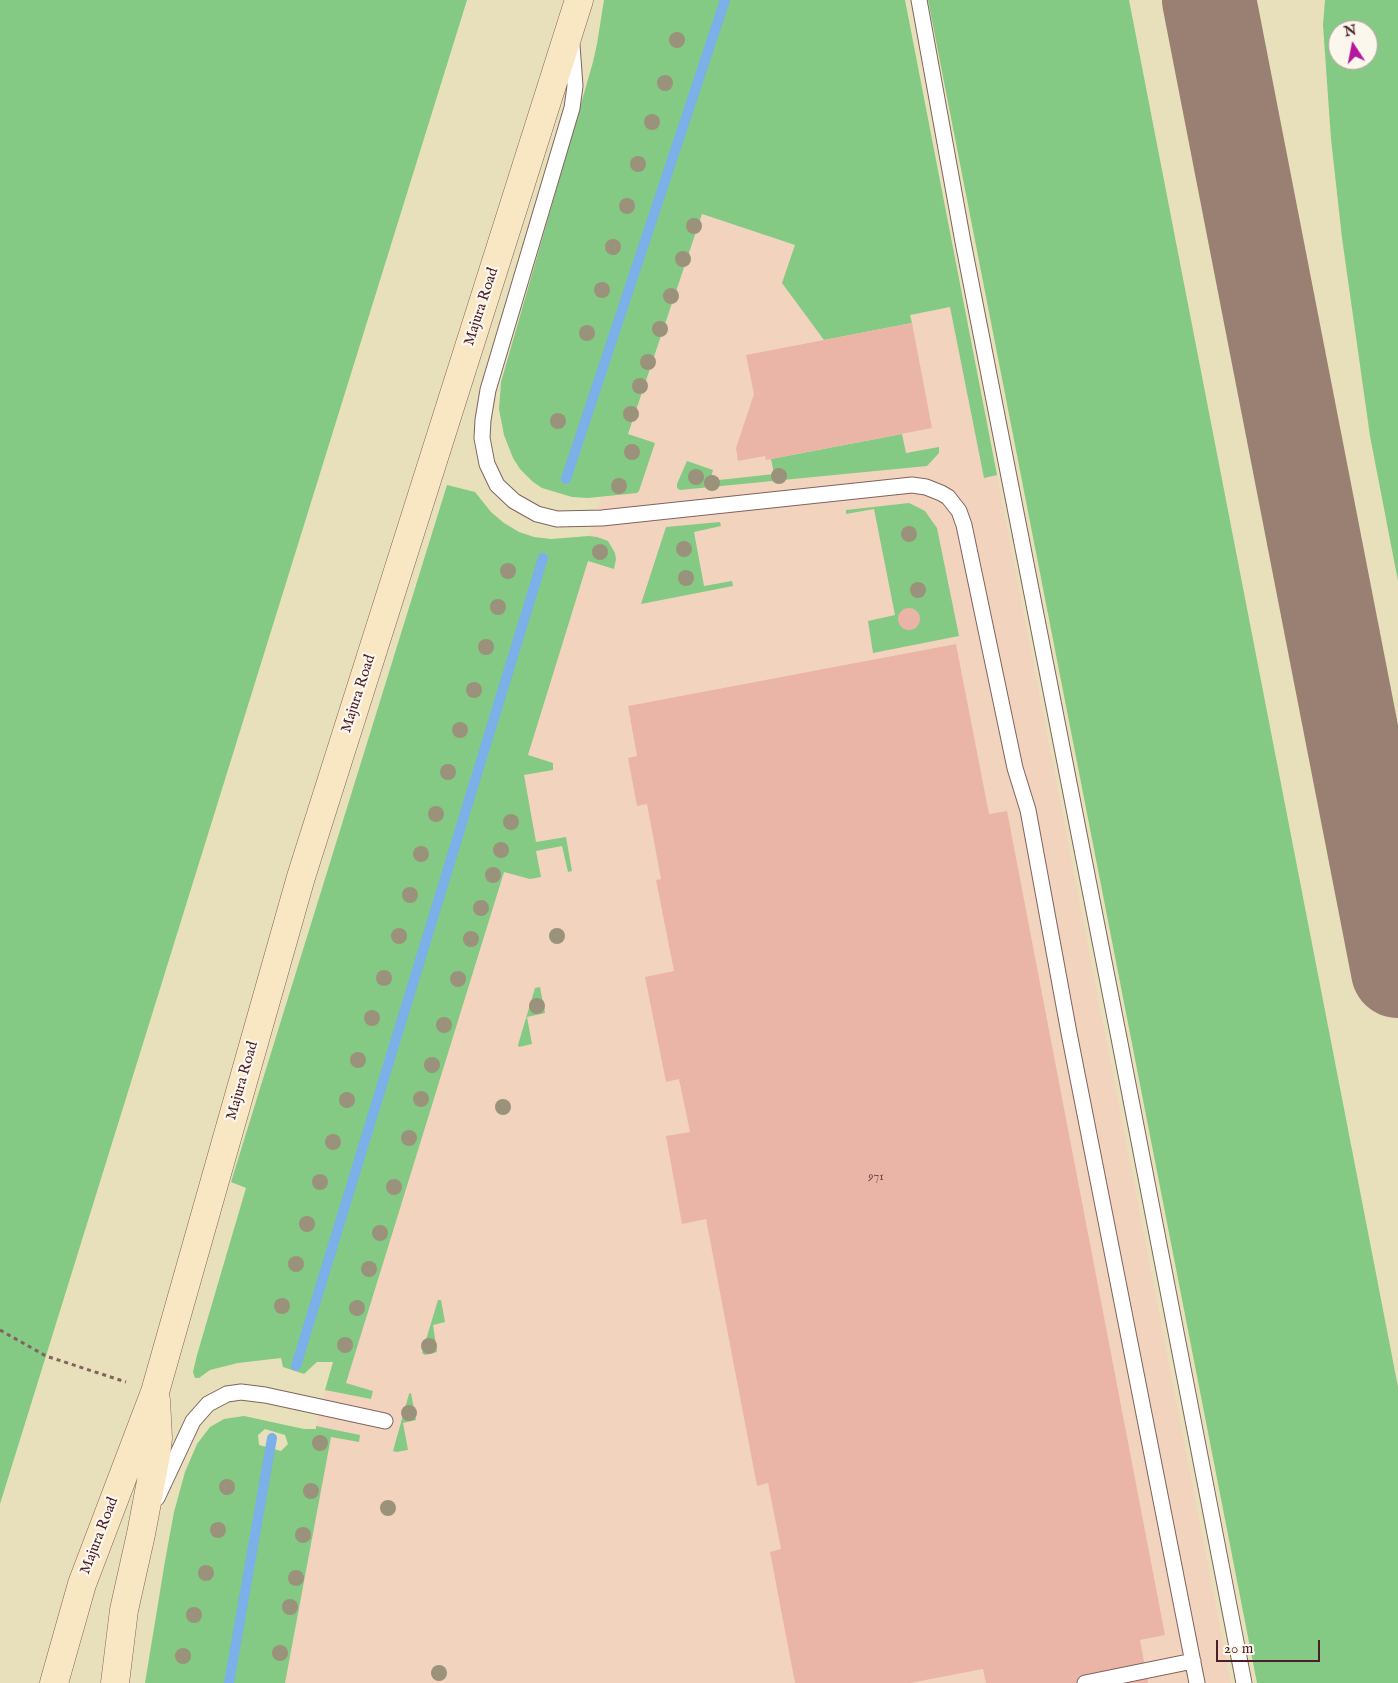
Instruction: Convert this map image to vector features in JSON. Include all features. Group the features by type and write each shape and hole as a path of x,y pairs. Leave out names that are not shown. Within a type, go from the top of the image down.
{"main road":[{"name":"Majura Road","path":"54,1683 82,1584 155,1392 301,877 579,0"},
{"name":"Majura Road","path":"115,1683 124,1610 141,1534 158,1438 155,1392"}],"lane":[{"path":"919,0 963,242 1118,1028 1244,1683"},
{"path":"571,26 575,96 492,374 482,429 483,447 487,464 498,485 514,501 537,514 556,519 571,520 612,517 912,485 926,487 941,493 959,510 964,525 1016,768 1028,810 1071,1042 1197,1683"},
{"path":"141,1534 193,1421 201,1409 221,1396 241,1392 265,1395 385,1421"},
{"path":"1086,1683 1193,1661"}],"path":[{"path":"0,1330 46,1356 155,1392"}],"shaded area":[{"path":"695,212 795,245 947,216 1231,1683 268,1683 316,1426 325,1390 601,497"}],"green space":[{"path":"0,0 467,0 0,1504"},
{"path":"604,0 905,0 997,475 984,478 950,307 910,315 912,323 824,340 782,283 795,245 702,214 628,434 655,443 639,491 637,493 588,498 572,497 542,488 520,469 513,458 504,435 499,409 501,382 593,62"},
{"path":"928,0 1129,0 1398,1387 1398,1683 1257,1683"},
{"path":"1325,0 1398,0 1398,581 1370,436 1342,238 1331,139 1323,25"},
{"path":"902,434 906,453 939,447 939,453 927,466 680,490 677,488 687,461 713,470 710,481 774,474 771,459"},
{"path":"447,485 475,492 491,512 519,532 534,537 551,539 597,537 608,541 615,553 614,569 588,561 528,755 553,763 553,770 524,775 536,842 566,837 572,871 568,872 562,846 536,851 541,877 530,879 504,872 346,1383 373,1391 371,1399 325,1390 333,1362 317,1362 304,1374 283,1367 281,1358 238,1363 210,1370 199,1378 195,1378 193,1372 197,1355 246,1188 231,1182"},
{"path":"909,503 925,511 937,528 959,636 873,653 868,621 895,615 874,509 846,514 846,510"},
{"path":"720,522 721,526 694,532 704,586 732,581 733,586 641,604 666,527"},
{"path":"540,987 545,1013 527,1017 532,1044 519,1047 518,1045 535,988"},
{"path":"438,1300 441,1300 445,1322 433,1325 437,1352 425,1355 422,1353"},
{"path":"411,1393 416,1420 403,1423 408,1450 396,1452 393,1451 409,1394"},
{"path":"244,1416 304,1429 316,1429 316,1426 360,1435 359,1442 331,1437 285,1683 145,1683 174,1512 185,1472 197,1444 210,1427 224,1419","holes":["265,1429 285,1435 288,1444 281,1451 259,1445 258,1435"]}],"building":[{"path":"912,323 932,428 766,460 765,456 738,461 736,448 754,394 746,355"},
{"path":"909,608 917,611 920,619 917,627 909,630 901,627 898,619 901,611"},
{"path":"956,644 989,814 1007,811 1165,1635 1140,1640 1148,1683 986,1683 983,1669 910,1683 795,1683 770,1552 781,1549 768,1483 757,1486 706,1219 682,1224 666,1136 690,1132 679,1079 666,1082 645,977 674,971 656,880 661,879 647,804 637,806 628,758 637,756 628,706"}],"waterway":[{"path":"566,479 725,0"},
{"path":"296,1366 543,558"},
{"path":"229,1683 272,1438"}],"taxiway":[{"path":"1209,0 1398,971"}]}
